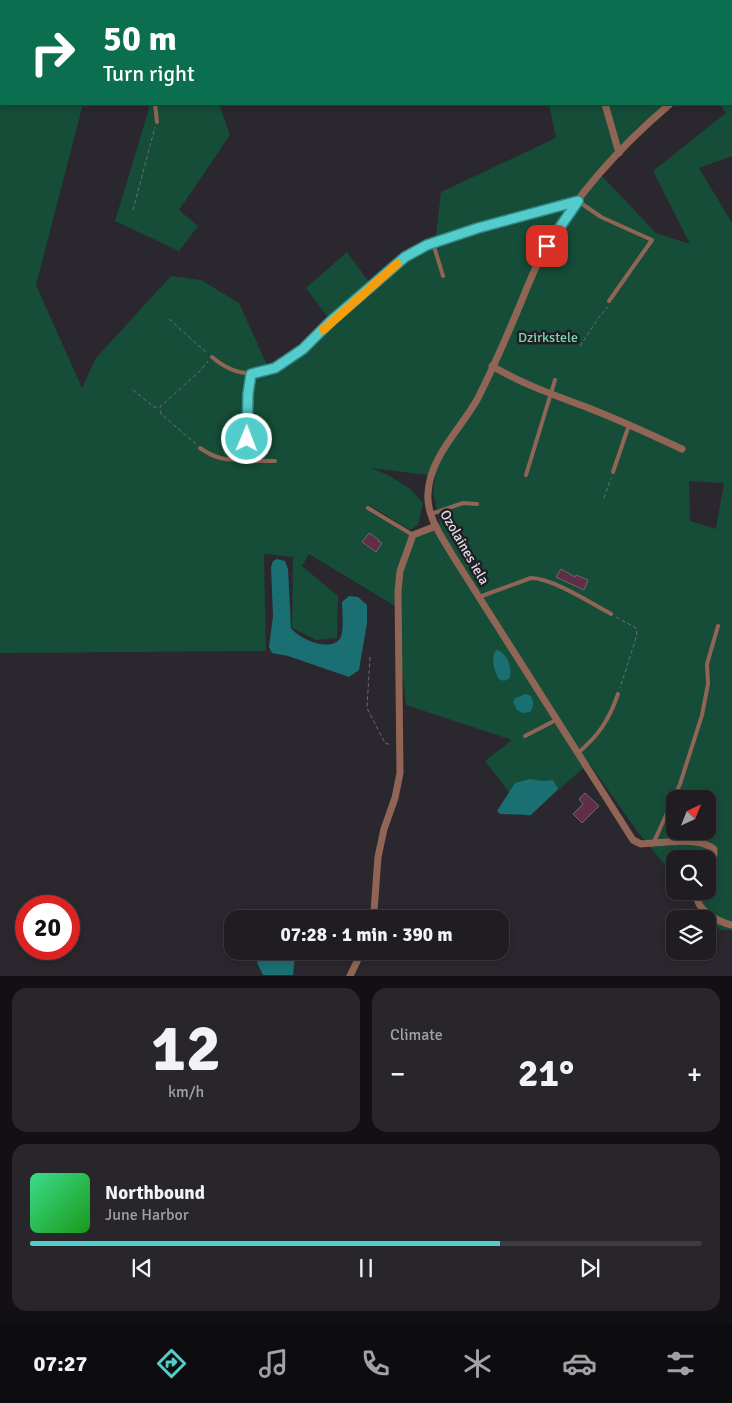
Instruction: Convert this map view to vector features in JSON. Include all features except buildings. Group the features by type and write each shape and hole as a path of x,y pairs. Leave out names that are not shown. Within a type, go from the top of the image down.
{"street":[{"path":"605,105 619,153"},
{"name":"Ozolaines iela","path":"669,105 619,153 578,201 547,246 478,397 431,472 427,495 436,526 577,754 633,840 641,844 698,842 707,844 714,850"},
{"path":"303,349 331,321 405,257 433,243 478,228 578,201"},
{"path":"492,366 550,394 592,409 682,449"},
{"path":"374,910 378,857 384,829 396,798 400,773 398,591 400,571 413,536 436,526"},
{"path":"698,900 700,906 707,913 726,924 732,925"},
{"path":"350,976 358,960"}],"lane":[{"path":"155,105 157,122"},
{"path":"578,201 602,217 652,240 609,301"},
{"path":"433,243 443,276"},
{"path":"212,358 234,372 251,374 275,368 303,349"},
{"path":"246,456 248,394 251,374"},
{"path":"526,475 546,415 555,380"},
{"path":"613,472 629,425"},
{"path":"200,448 212,456 237,460 246,456"},
{"path":"246,456 255,461 275,461"},
{"path":"431,514 463,503 477,504"},
{"path":"368,508 413,536"},
{"path":"479,597 531,578 538,578 552,583 611,614"},
{"path":"653,844 680,784 702,716 708,684 707,664 718,626"},
{"path":"577,754 602,729 611,714 618,694"},
{"path":"525,736 556,720"}],"path":[{"path":"133,210 157,122"},
{"path":"580,346 599,317 607,309 609,301"},
{"path":"133,390 154,407 160,407 202,370 207,361 212,358 169,318"},
{"path":"160,407 162,414 177,425 200,448"},
{"path":"604,498 613,472"},
{"path":"611,614 636,628 638,635 618,694"},
{"path":"370,657 367,708 369,714 375,720 385,743 391,746 400,743"}],"green space":[{"name":"Dzirkstele","path":"0,105 83,105 36,285 82,388 96,358 171,276 201,280 239,303 267,365 300,348 329,319 306,288 347,252 369,282 436,236 441,192 556,138 549,105 670,105 600,174 656,233 690,244 653,171 726,113 720,105 732,105 732,156 699,168 732,223 732,930 720,930 716,925 716,910 703,910 695,900 716,900 716,850 666,850 666,866 637,831 589,763 528,817 485,761 512,740 406,705 395,606 309,554 302,566 338,596 337,638 316,640 292,628 293,557 264,554 266,651 0,653","holes":["371,468 435,476 433,491 440,525 413,537 366,503 410,530 418,525 423,503 409,488 388,475","689,481 724,483 716,529 690,521"]},
{"path":"148,105 219,105 230,135 179,210 198,226 179,251 115,221 149,109"}],"water":[{"path":"277,559 285,561 288,569 291,628 300,636 321,644 328,645 334,643 339,640 342,633 342,602 349,596 358,597 367,605 367,623 359,670 349,677 288,656 272,653 269,647 273,616 271,567 273,561"},
{"path":"498,650 507,658 510,666 510,678 504,681 499,679 494,665 494,654"},
{"path":"526,694 531,696 533,706 530,712 522,713 517,710 513,702 515,698"},
{"path":"530,779 553,780 558,789 531,815 500,814 497,811 515,783"},
{"path":"258,960 294,960 293,975 263,975 257,963"}],"slow traffic":[{"path":"323,330 397,264"}],"route":[{"path":"247,439 248,394 251,374 275,368 303,349 331,321 405,257 427,245 478,228 578,201 547,246"}]}
